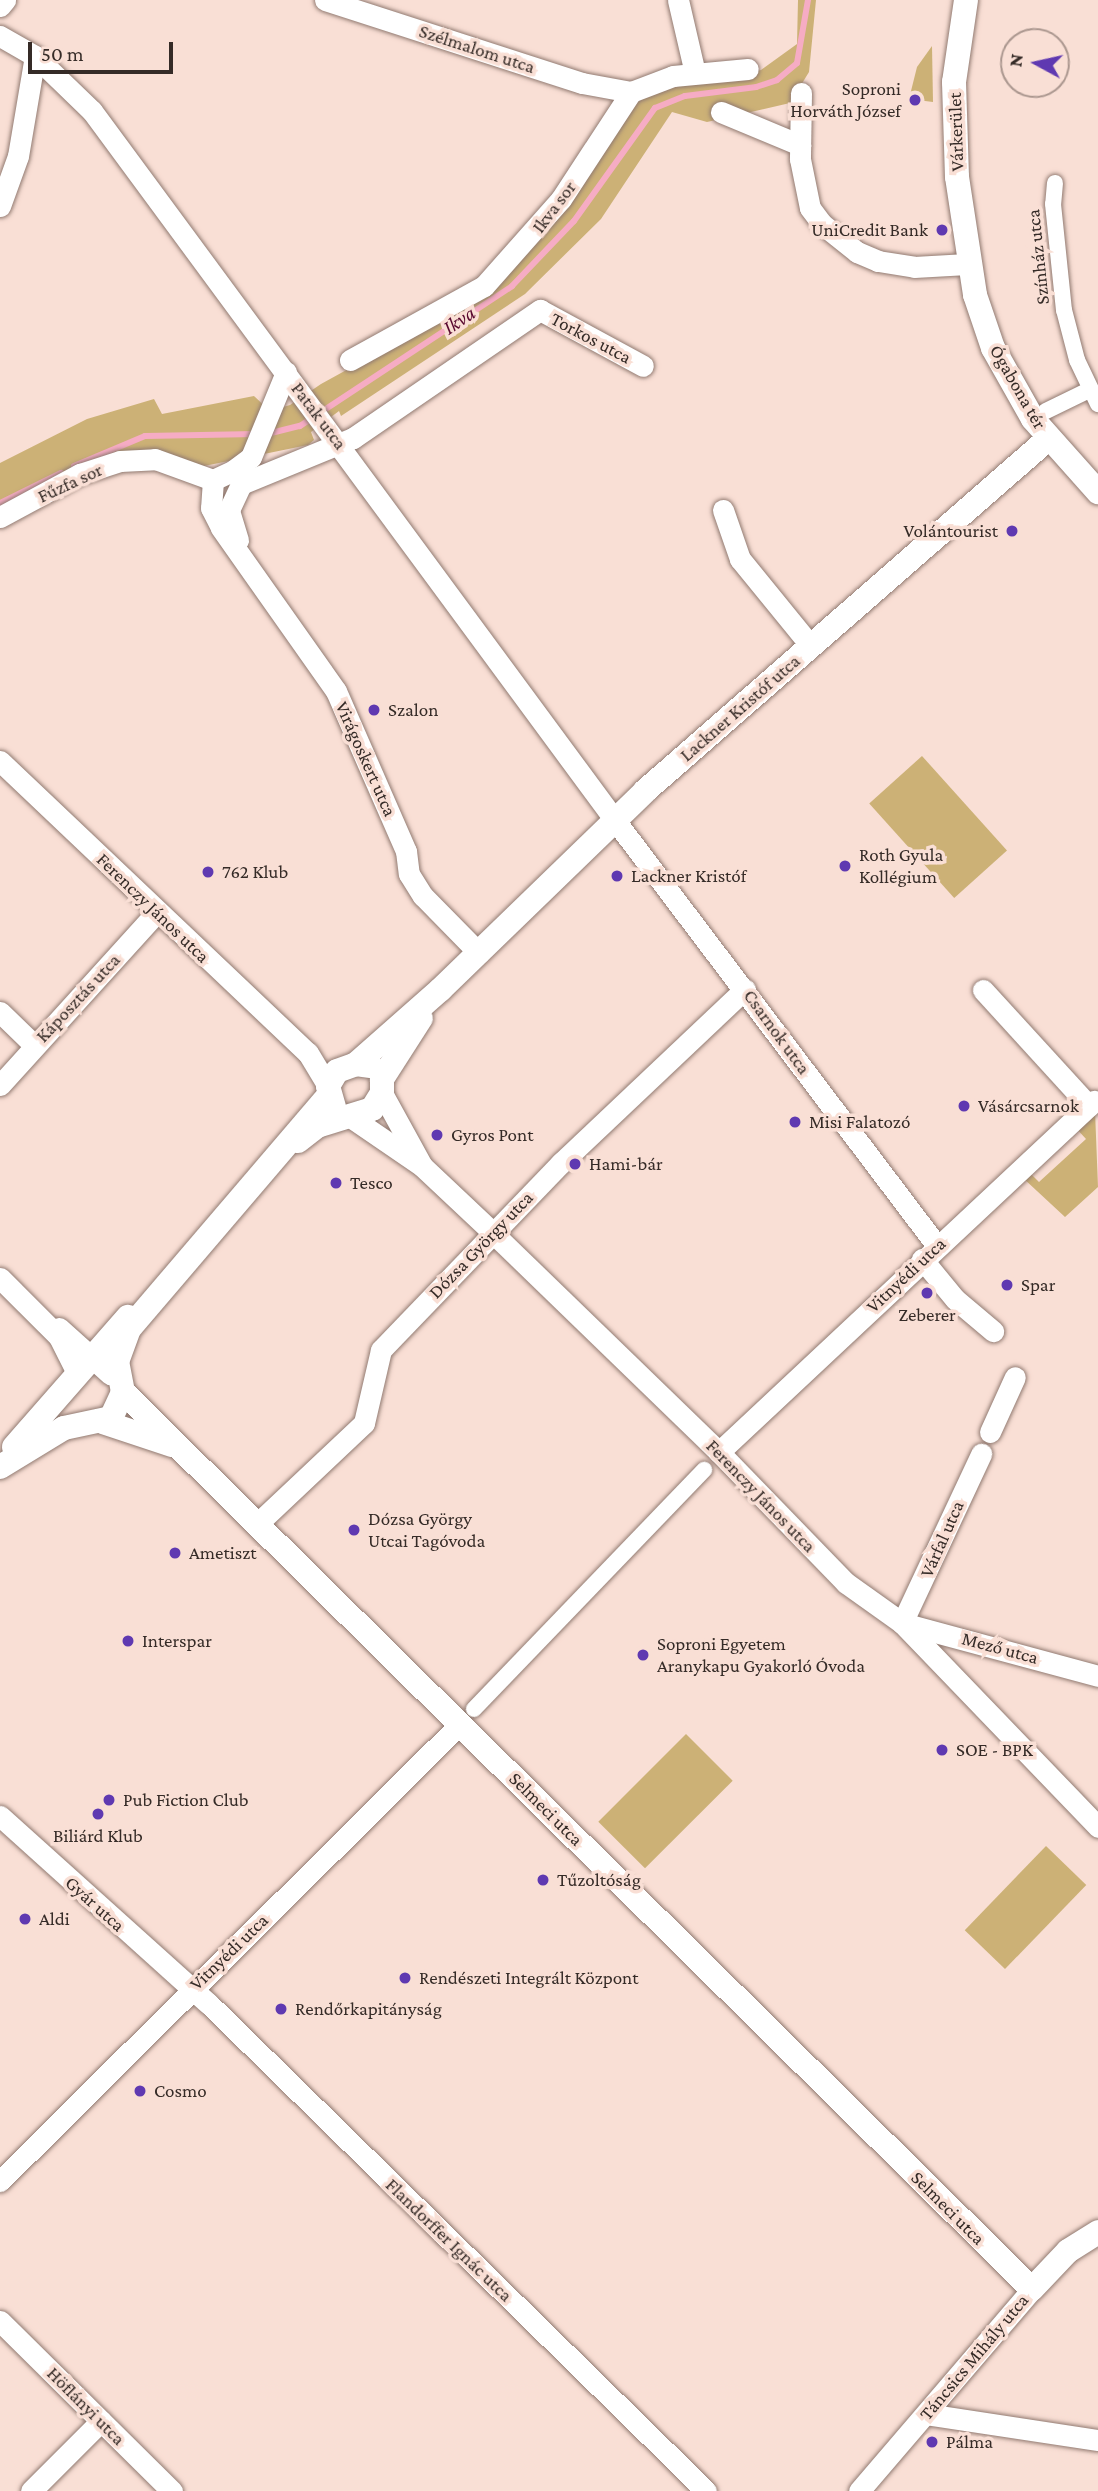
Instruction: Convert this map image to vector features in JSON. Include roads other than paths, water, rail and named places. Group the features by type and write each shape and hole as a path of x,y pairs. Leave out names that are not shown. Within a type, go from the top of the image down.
{"street":[{"path":"0,6 5,0"},
{"name":"Szélmalom utca","path":"325,0 582,83 631,92"},
{"path":"678,0 695,73"},
{"name":"Várkerület","path":"966,0 954,82 957,177 967,264"},
{"name":"Patak utca","path":"0,36 35,57 92,111 304,393 614,819"},
{"path":"0,206 18,156 35,57"},
{"path":"631,92 673,76 748,69"},
{"name":"Ikva sor","path":"350,360 484,286 553,210 631,92"},
{"path":"801,93 800,145 810,208 835,238 878,261 914,267 967,264"},
{"path":"721,111 800,145"},
{"name":"Színház utca","path":"1055,183 1053,204 1065,310 1093,397"},
{"name":"Ógabona tér","path":"967,264 993,348 1048,439 1098,492"},
{"name":"Torkos utca","path":"341,444 540,310 643,366"},
{"path":"213,480 243,464 258,442 286,372"},
{"name":"Ógabona tér","path":"1046,411 1093,397"},
{"name":"Lackner Kristóf utca","path":"0,1461 268,1167 329,1090 337,1071 351,1065 442,989 614,819 1048,439"},
{"name":"Virágoskert utca","path":"247,565 229,510 241,484 341,444"},
{"name":"Fűzfa sor","path":"0,517 80,474 120,461 155,459 213,480"},
{"name":"Virágoskert utca","path":"213,480 211,508 247,565 336,691 401,839 409,874 423,896 479,953"},
{"path":"723,510 740,559 811,646"},
{"name":"Ferenczy János utca","path":"0,761 308,1053 328,1064 351,1065"},
{"name":"Csarnok utca","path":"614,819 745,989 930,1252 955,1299 993,1331"},
{"name":"Káposztás utca","path":"0,1085 157,912"},
{"name":"Lackner Kristóf utca","path":"268,1167 317,1126 372,1108 382,1086 442,989"},
{"name":"Dózsa György utca","path":"257,1524 364,1423 381,1350 493,1233 745,989"},
{"name":"Vitnyédi utca","path":"719,1452 1091,1104 983,990"},
{"path":"0,1012 34,1045"},
{"name":"Ferenczy János utca","path":"308,1053 329,1090"},
{"path":"351,1065 368,1065 382,1086"},
{"name":"Ferenczy János utca","path":"382,1086 422,1166"},
{"path":"329,1090 331,1105 349,1117"},
{"name":"Ferenczy János utca","path":"349,1117 422,1166 493,1233 719,1452 846,1583 902,1623 1098,1827"},
{"path":"0,1278 59,1337 78,1374 67,1408 94,1423"},
{"name":"Lackner Kristóf utca","path":"118,1384 117,1362 122,1343 162,1286"},
{"path":"0,1467 46,1437 94,1423 116,1412 118,1384 78,1374"},
{"path":"990,1432 1016,1377"},
{"name":"Selmeci utca","path":"118,1384 257,1524 467,1717 1032,2290"},
{"name":"Selmeci utca","path":"94,1423 178,1447"},
{"name":"Várfal utca","path":"902,1623 981,1454"},
{"name":"Vitnyédi utca","path":"0,2180 467,1717 704,1470"},
{"name":"Mező utca","path":"902,1623 1098,1676"},
{"name":"Gyár utca","path":"0,1816 192,1988"},
{"name":"Flandorffer Ignác utca","path":"192,1988 706,2491"},
{"name":"Táncsics Mihály utca","path":"859,2491 1032,2290 1068,2251 1098,2232"},
{"name":"Höflányi utca","path":"0,2321 172,2491"},
{"path":"926,2414 1098,2440"},
{"path":"31,2491 101,2421"}],"waterway":[{"name":"Ikva","path":"267,434 300,426 512,286 574,221 655,108 685,96 756,87 777,80 797,63 808,0"},
{"name":"Ikva","path":"74,466 145,436 256,434"},
{"name":"Ikva","path":"0,503 61,473"}],"place":[{"name":"Soproni Horváth József","path":"915,100"},
{"name":"UniCredit Bank","path":"942,230"},
{"name":"Volántourist","path":"1012,531"},
{"name":"Szalon","path":"374,710"},
{"name":"Roth Gyula Kollégium","path":"845,866"},
{"name":"762 Klub","path":"208,872"},
{"name":"Lackner Kristóf","path":"617,876"},
{"name":"Vásárcsarnok","path":"964,1106"},
{"name":"Misi Falatozó","path":"795,1122"},
{"name":"Gyros Pont","path":"437,1135"},
{"name":"Hami-bár","path":"575,1164"},
{"name":"Tesco","path":"336,1183"},
{"name":"Spar","path":"1007,1285"},
{"name":"Zeberer","path":"927,1293"},
{"name":"Dózsa György Utcai Tagóvoda","path":"354,1530"},
{"name":"Ametiszt","path":"175,1553"},
{"name":"Interspar","path":"128,1641"},
{"name":"Soproni Egyetem Aranykapu Gyakorló Óvoda","path":"643,1655"},
{"name":"SOE - BPK","path":"942,1750"},
{"name":"Pub Fiction Club","path":"109,1800"},
{"name":"Biliárd Klub","path":"98,1814"},
{"name":"Tűzoltóság","path":"543,1880"},
{"name":"Aldi","path":"25,1919"},
{"name":"Rendészeti Integrált Központ","path":"405,1978"},
{"name":"Rendőrkapitányság","path":"281,2009"},
{"name":"Cosmo","path":"140,2091"},
{"name":"Pálma","path":"932,2442"}]}
